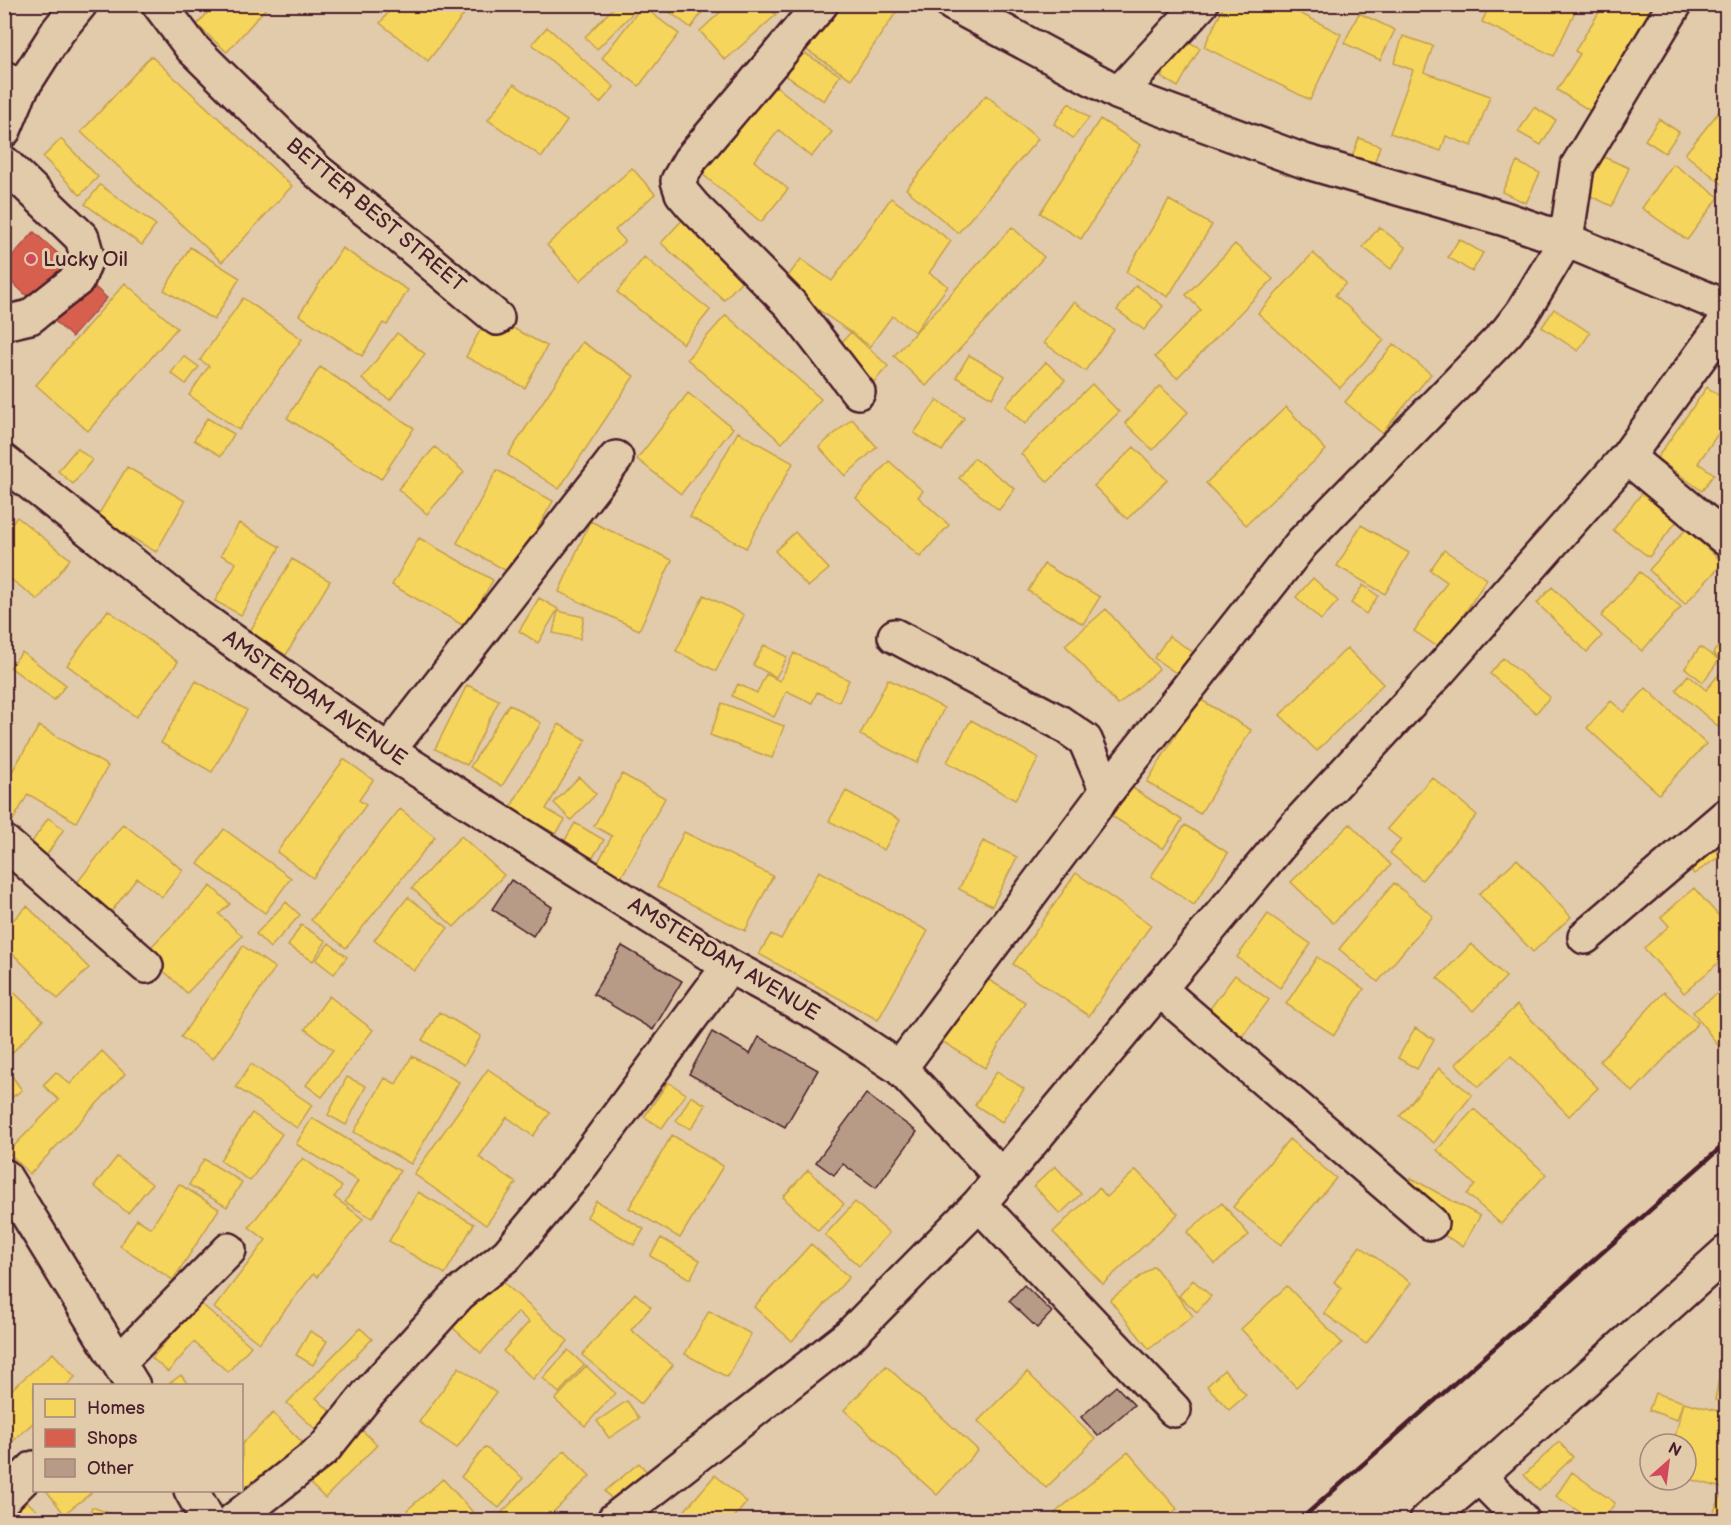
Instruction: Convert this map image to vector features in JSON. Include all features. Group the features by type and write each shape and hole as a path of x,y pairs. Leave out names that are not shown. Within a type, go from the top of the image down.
{"street":[{"path":"4,130 13,84 80,4"},
{"name":"BETTER BEST STREET","path":"159,4 199,56 318,172 497,318"},
{"path":"821,4 690,160 678,181 682,193 693,206 790,304 858,392"},
{"path":"953,4 1119,93 1304,161 1505,219 1566,240 1726,307"},
{"path":"1119,93 1201,4"},
{"path":"900,1068 1107,791 1302,543 1507,332 1524,310 1566,240 1577,167 1675,4"},
{"path":"4,163 82,238 87,256 78,279 30,317 4,323"},
{"path":"614,1521 850,1335 979,1204 1293,829 1439,671 1627,458 1726,321"},
{"path":"388,751 616,458"},
{"path":"1627,458 1726,539"},
{"name":"AMSTERDAM AVENUE","path":"4,462 199,617 388,751 729,966 820,1015 900,1068 1002,1177"},
{"path":"895,636 1059,722 1085,740 1107,791"},
{"path":"1585,937 1726,816"},
{"path":"4,842 146,966"},
{"path":"234,1521 324,1449 368,1394 459,1294 508,1254 575,1174 729,966"},
{"path":"1159,989 1431,1223"},
{"path":"4,1176 124,1377 229,1250"},
{"path":"979,1204 1174,1410"},
{"path":"1427,1521 1726,1253"},
{"path":"4,1498 33,1468"},
{"path":"1479,1476 1522,1521"},
{"path":"192,1492 208,1521"}],"building: Homes":[{"path":"215,4 262,4 266,8 227,52 197,25"},
{"path":"395,4 472,4 428,61 380,23"},
{"path":"617,4 638,4 640,6 597,49 585,37"},
{"path":"659,4 708,4 691,28"},
{"path":"729,4 766,4 776,15 725,60 700,31"},
{"path":"823,4 894,4 899,8 851,79 797,44"},
{"path":"1225,4 1282,4 1341,34 1310,100 1204,47"},
{"path":"1490,4 1578,5 1554,56 1482,22"},
{"path":"1604,4 1686,4 1693,9 1680,31 1658,17 1595,114 1557,90 1580,54 1575,51"},
{"path":"642,6 679,34 639,86 602,58"},
{"path":"1359,13 1395,30 1380,60 1344,43"},
{"path":"547,27 614,87 600,103 532,44"},
{"path":"1403,36 1433,46 1424,72 1490,96 1472,146 1446,136 1441,151 1390,133 1413,70 1394,63"},
{"path":"1183,39 1200,48 1178,87 1161,77"},
{"path":"790,44 840,75 824,101 774,68"},
{"path":"151,56 292,186 222,262 81,132"},
{"path":"770,81 832,132 811,157 779,130 754,161 788,189 761,222 696,169"},
{"path":"514,84 567,121 542,157 488,120"},
{"path":"986,95 1038,139 958,233 906,189"},
{"path":"1069,103 1089,118 1073,138 1054,124"},
{"path":"1726,103 1726,187 1685,154"},
{"path":"1534,107 1556,120 1541,145 1518,132"},
{"path":"1100,119 1141,145 1081,239 1040,213"},
{"path":"1659,119 1679,132 1665,153 1645,140"},
{"path":"1359,138 1380,146 1371,173 1349,165"},
{"path":"61,139 98,177 80,195 43,157"},
{"path":"1590,151 1629,168 1612,206 1573,188"},
{"path":"1517,162 1540,173 1526,203 1502,192"},
{"path":"1673,164 1719,197 1687,240 1642,208"},
{"path":"632,168 655,194 615,230 625,241 580,281 547,245"},
{"path":"100,185 156,225 142,245 85,204"},
{"path":"891,198 951,241 929,273 948,286 915,332 892,316 870,346 782,284 801,259 832,281"},
{"path":"1169,200 1212,225 1168,297 1126,272"},
{"path":"686,216 749,273 724,300 661,243"},
{"path":"1012,227 1044,257 926,386 894,356"},
{"path":"1379,227 1406,248 1391,269 1363,247"},
{"path":"1459,239 1483,253 1472,272 1448,257"},
{"path":"1235,244 1273,279 1177,378 1155,357 1201,310 1186,295"},
{"path":"190,247 240,278 214,320 164,290"},
{"path":"342,248 408,290 387,325 383,323 362,356 299,315"},
{"path":"1313,253 1346,283 1335,295 1384,340 1340,388 1258,313"},
{"path":"644,257 710,310 683,344 617,292"},
{"path":"125,283 177,328 88,431 36,385"},
{"path":"1136,285 1163,306 1144,330 1117,310"},
{"path":"243,298 302,339 239,430 189,395 209,366 200,360"},
{"path":"1074,302 1114,330 1085,371 1044,343"},
{"path":"1554,309 1590,333 1578,351 1542,327"},
{"path":"488,315 547,346 525,388 466,357"},
{"path":"726,315 821,399 782,443 687,359"},
{"path":"851,332 888,366 871,385 833,352"},
{"path":"397,333 425,354 390,400 362,379"},
{"path":"582,342 634,376 559,489 508,455"},
{"path":"1394,344 1431,374 1382,433 1345,402"},
{"path":"969,355 1005,376 992,398 956,377"},
{"path":"184,356 199,367 186,384 171,373"},
{"path":"1046,362 1065,380 1025,424 1005,406"},
{"path":"320,367 414,428 381,479 287,418"},
{"path":"1092,384 1119,412 1048,482 1021,454"},
{"path":"1160,386 1188,412 1153,450 1125,423"},
{"path":"1707,387 1726,401 1726,422 1698,463 1714,474 1702,491 1657,458"},
{"path":"688,393 733,428 681,494 637,459"},
{"path":"937,400 964,418 942,451 914,433"},
{"path":"1286,407 1326,450 1246,525 1206,483"},
{"path":"207,418 234,434 221,456 194,440"},
{"path":"852,419 877,447 845,476 819,447"},
{"path":"738,432 793,463 746,548 690,517"},
{"path":"435,447 464,472 427,514 398,489"},
{"path":"1134,447 1167,480 1127,519 1094,486"},
{"path":"77,448 92,460 73,484 58,471"},
{"path":"974,458 1015,489 999,510 959,478"},
{"path":"889,461 923,491 918,497 949,525 920,557 856,498"},
{"path":"127,467 185,501 156,552 97,517"},
{"path":"497,470 553,501 512,574 457,543"},
{"path":"1642,493 1677,521 1649,557 1613,530"},
{"path":"17,517 70,559 38,600 4,574 4,532"},
{"path":"590,521 672,560 639,630 559,592"},
{"path":"239,523 280,547 241,615 215,601 236,563 221,555"},
{"path":"1361,525 1409,553 1385,594 1337,566"},
{"path":"1686,529 1723,563 1685,604 1649,570"},
{"path":"795,532 829,569 808,587 775,551"},
{"path":"419,538 493,580 466,627 392,585"},
{"path":"1444,550 1487,579 1441,649 1414,631 1447,582 1430,570"},
{"path":"292,559 330,581 286,655 249,633"},
{"path":"1044,564 1100,597 1083,624 1028,591"},
{"path":"1640,572 1681,607 1642,651 1601,616"},
{"path":"1313,578 1338,601 1321,620 1296,597"},
{"path":"1363,585 1378,596 1366,614 1351,603"},
{"path":"1552,587 1602,636 1587,652 1537,603"},
{"path":"704,595 744,615 716,671 676,651"},
{"path":"539,598 558,609 538,643 519,631"},
{"path":"1106,609 1159,669 1118,705 1065,645"},
{"path":"108,610 178,662 136,717 67,665"},
{"path":"558,611 584,617 580,639 553,633"},
{"path":"1169,636 1194,653 1179,675 1154,658"},
{"path":"1726,637 1726,666 1713,653"},
{"path":"764,645 787,657 776,677 753,665"},
{"path":"1700,647 1719,660 1703,682 1685,668"},
{"path":"1347,648 1383,684 1317,751 1280,715"},
{"path":"22,652 66,685 54,700 10,667"},
{"path":"794,653 849,680 839,702 817,692 812,703 787,691 774,717 732,696 738,684 757,693 766,674 780,681"},
{"path":"1503,658 1550,697 1536,713 1490,674"},
{"path":"1726,666 1726,720 1720,728 1676,690 1688,675 1706,690"},
{"path":"888,679 944,708 917,763 860,735"},
{"path":"196,681 247,710 212,772 161,743"},
{"path":"467,685 499,700 467,765 435,749"},
{"path":"1646,688 1706,744 1659,794 1587,728 1611,701 1624,712"},
{"path":"1198,698 1251,730 1200,814 1147,782"},
{"path":"722,703 784,726 772,758 710,735"},
{"path":"509,704 541,723 502,786 470,767"},
{"path":"971,720 1039,758 1015,800 947,762"},
{"path":"559,724 586,740 546,809 565,820 556,834 510,808"},
{"path":"39,726 108,766 76,822 28,794 8,829 4,827 4,785"},
{"path":"344,759 373,780 359,800 366,805 313,878 277,852"},
{"path":"622,774 665,798 618,883 594,870 612,836 594,826"},
{"path":"579,777 596,794 571,820 554,803"},
{"path":"1432,777 1477,815 1422,880 1390,853 1401,840 1387,829"},
{"path":"1131,787 1182,820 1163,849 1112,816"},
{"path":"846,791 900,820 884,850 829,821"},
{"path":"400,809 435,837 346,948 311,920"},
{"path":"48,818 64,829 46,856 30,845"},
{"path":"575,823 604,840 590,862 562,845"},
{"path":"123,824 183,870 162,897 137,878 105,920 69,893"},
{"path":"1350,824 1391,865 1333,923 1291,882"},
{"path":"1185,825 1228,853 1194,905 1151,876"},
{"path":"224,829 291,878 265,913 198,864"},
{"path":"684,832 773,876 745,931 657,887"},
{"path":"1704,832 1720,856 1694,874 1678,851"},
{"path":"461,836 504,875 454,927 412,888"},
{"path":"983,841 1017,857 992,906 959,889"},
{"path":"1517,859 1571,917 1533,952 1479,894"},
{"path":"819,871 928,931 878,1020 759,954 771,934 781,939"},
{"path":"1076,873 1151,925 1089,1016 1013,964"},
{"path":"1394,883 1433,916 1378,982 1339,949"},
{"path":"211,886 230,904 219,914 242,936 187,993 145,953"},
{"path":"1694,888 1726,924 1726,956 1684,993 1644,948 1669,926 1661,917"},
{"path":"408,897 448,928 414,971 374,940"},
{"path":"286,902 300,915 270,948 256,934"},
{"path":"27,906 89,968 58,999 4,945 4,929"},
{"path":"1268,914 1311,944 1280,988 1237,957"},
{"path":"301,925 326,941 313,961 288,946"},
{"path":"329,943 347,957 334,974 316,960"},
{"path":"1471,944 1506,977 1473,1011 1438,978"},
{"path":"243,946 275,968 213,1059 181,1037"},
{"path":"1317,957 1364,989 1334,1035 1286,1004"},
{"path":"979,974 1025,1002 985,1068 940,1040"},
{"path":"1235,975 1269,1000 1240,1039 1206,1014"},
{"path":"4,983 43,1020 10,1055 4,1050"},
{"path":"1726,987 1726,1056 1693,1012"},
{"path":"1664,992 1698,1023 1633,1092 1600,1061"},
{"path":"329,996 373,1030 322,1097 306,1085 333,1050 305,1029"},
{"path":"1517,1005 1598,1088 1569,1116 1511,1056 1478,1087 1456,1064"},
{"path":"439,1012 481,1036 464,1065 422,1040"},
{"path":"1415,1028 1434,1039 1417,1069 1398,1058"},
{"path":"102,1051 125,1074 30,1174 8,1152 59,1100 43,1085 56,1072 70,1084"},
{"path":"412,1056 459,1082 411,1164 354,1132 385,1078 396,1084"},
{"path":"251,1064 312,1105 297,1128 236,1087"},
{"path":"1439,1068 1472,1095 1434,1143 1400,1116"},
{"path":"488,1069 550,1113 533,1136 507,1117 479,1157 516,1183 486,1225 414,1174"},
{"path":"997,1071 1024,1089 1002,1122 975,1105"},
{"path":"9,1072 22,1090 4,1103 4,1075"},
{"path":"347,1077 366,1086 346,1125 328,1115"},
{"path":"668,1082 686,1094 662,1128 644,1117"},
{"path":"691,1096 706,1105 691,1129 676,1121"},
{"path":"1474,1109 1546,1174 1501,1224 1467,1194 1475,1185 1437,1150"},
{"path":"252,1113 282,1134 250,1181 220,1160"},
{"path":"312,1118 400,1171 372,1218 345,1202 358,1181 296,1144"},
{"path":"672,1135 723,1166 680,1238 629,1208"},
{"path":"1289,1139 1336,1178 1281,1245 1233,1207"},
{"path":"117,1157 152,1184 128,1213 94,1186"},
{"path":"303,1158 342,1187 334,1197 363,1219 317,1277 313,1274 259,1343 214,1308 266,1240 249,1227"},
{"path":"204,1159 242,1182 227,1207 189,1185"},
{"path":"1055,1166 1081,1194 1060,1214 1034,1186"},
{"path":"808,1170 844,1204 818,1231 783,1197"},
{"path":"1136,1170 1178,1214 1103,1284 1053,1232 1099,1188 1107,1197"},
{"path":"1411,1178 1480,1216 1463,1246 1395,1208"},
{"path":"179,1184 219,1209 173,1280 120,1246 137,1219 151,1228"},
{"path":"418,1192 474,1224 445,1274 389,1241"},
{"path":"596,1201 644,1229 634,1245 587,1217"},
{"path":"855,1202 889,1233 859,1266 825,1235"},
{"path":"1222,1203 1249,1235 1215,1264 1187,1232"},
{"path":"661,1238 700,1260 690,1279 650,1256"},
{"path":"811,1244 849,1277 792,1341 754,1307"},
{"path":"1360,1246 1411,1283 1366,1344 1324,1313 1342,1288 1334,1282"},
{"path":"1154,1266 1193,1316 1149,1349 1110,1300"},
{"path":"490,1270 568,1341 533,1379 503,1351 529,1322 518,1312 481,1353 444,1320"},
{"path":"1193,1280 1211,1296 1197,1312 1179,1296"},
{"path":"1287,1286 1342,1343 1296,1387 1241,1329"},
{"path":"635,1293 651,1307 631,1330 673,1365 641,1404 582,1355"},
{"path":"199,1302 251,1346 228,1372 194,1342 168,1372 152,1358"},
{"path":"709,1311 751,1334 727,1377 685,1354"},
{"path":"360,1328 372,1339 316,1398 331,1412 315,1429 287,1403"},
{"path":"310,1331 327,1341 313,1365 296,1355"},
{"path":"1726,1343 1726,1402 1715,1400"},
{"path":"568,1350 584,1365 559,1393 543,1378"},
{"path":"53,1353 75,1377 68,1384 33,1384 33,1423 4,1449 4,1396"},
{"path":"586,1366 615,1393 585,1426 555,1400"},
{"path":"886,1366 978,1450 937,1495 844,1410"},
{"path":"459,1367 496,1393 457,1448 419,1422"},
{"path":"1224,1370 1246,1395 1229,1410 1207,1386"},
{"path":"1027,1372 1095,1439 1046,1488 978,1421"},
{"path":"181,1375 188,1384 169,1384"},
{"path":"1655,1393 1683,1402 1677,1420 1649,1410"},
{"path":"627,1401 639,1418 609,1438 597,1421"},
{"path":"1684,1402 1726,1413 1726,1489 1698,1481 1698,1432 1676,1432"},
{"path":"273,1413 304,1444 254,1494 243,1483 243,1443"},
{"path":"354,1422 377,1445 325,1498 301,1475"},
{"path":"1559,1442 1573,1457 1539,1490 1524,1475"},
{"path":"485,1447 523,1478 499,1508 461,1477"},
{"path":"565,1450 590,1476 545,1520 498,1520 496,1518"},
{"path":"1128,1452 1177,1509 1163,1520 1062,1520 1055,1513"},
{"path":"639,1463 655,1481 620,1509 605,1491"},
{"path":"1572,1472 1615,1503 1603,1520 1592,1520 1556,1496"},
{"path":"715,1475 747,1502 732,1520 687,1520 681,1515"},
{"path":"443,1479 480,1520 417,1520 407,1510"},
{"path":"1725,1488 1726,1520 1710,1520"},
{"path":"48,1492 91,1492 91,1493 64,1514"},
{"path":"23,1498 47,1520 4,1520"},
{"path":"92,1507 117,1516 116,1520 87,1520"},
{"path":"295,1515 300,1520 288,1520"}],"building: Shops":[{"path":"34,232 107,298 72,337 4,275 4,265"}],"building: Other":[{"path":"511,880 552,907 533,936 492,909"},
{"path":"622,946 682,981 653,1030 593,994"},
{"path":"712,1032 750,1054 759,1037 818,1070 785,1127 689,1074"},
{"path":"866,1094 917,1132 876,1188 843,1164 834,1175 816,1162"},
{"path":"1024,1285 1052,1312 1037,1328 1009,1301"},
{"path":"1116,1386 1134,1405 1098,1436 1081,1417"}],"railway":[{"path":"1300,1520 1726,1143"}],"place":[{"name":"Lucky Oil","path":"31,259"}]}
